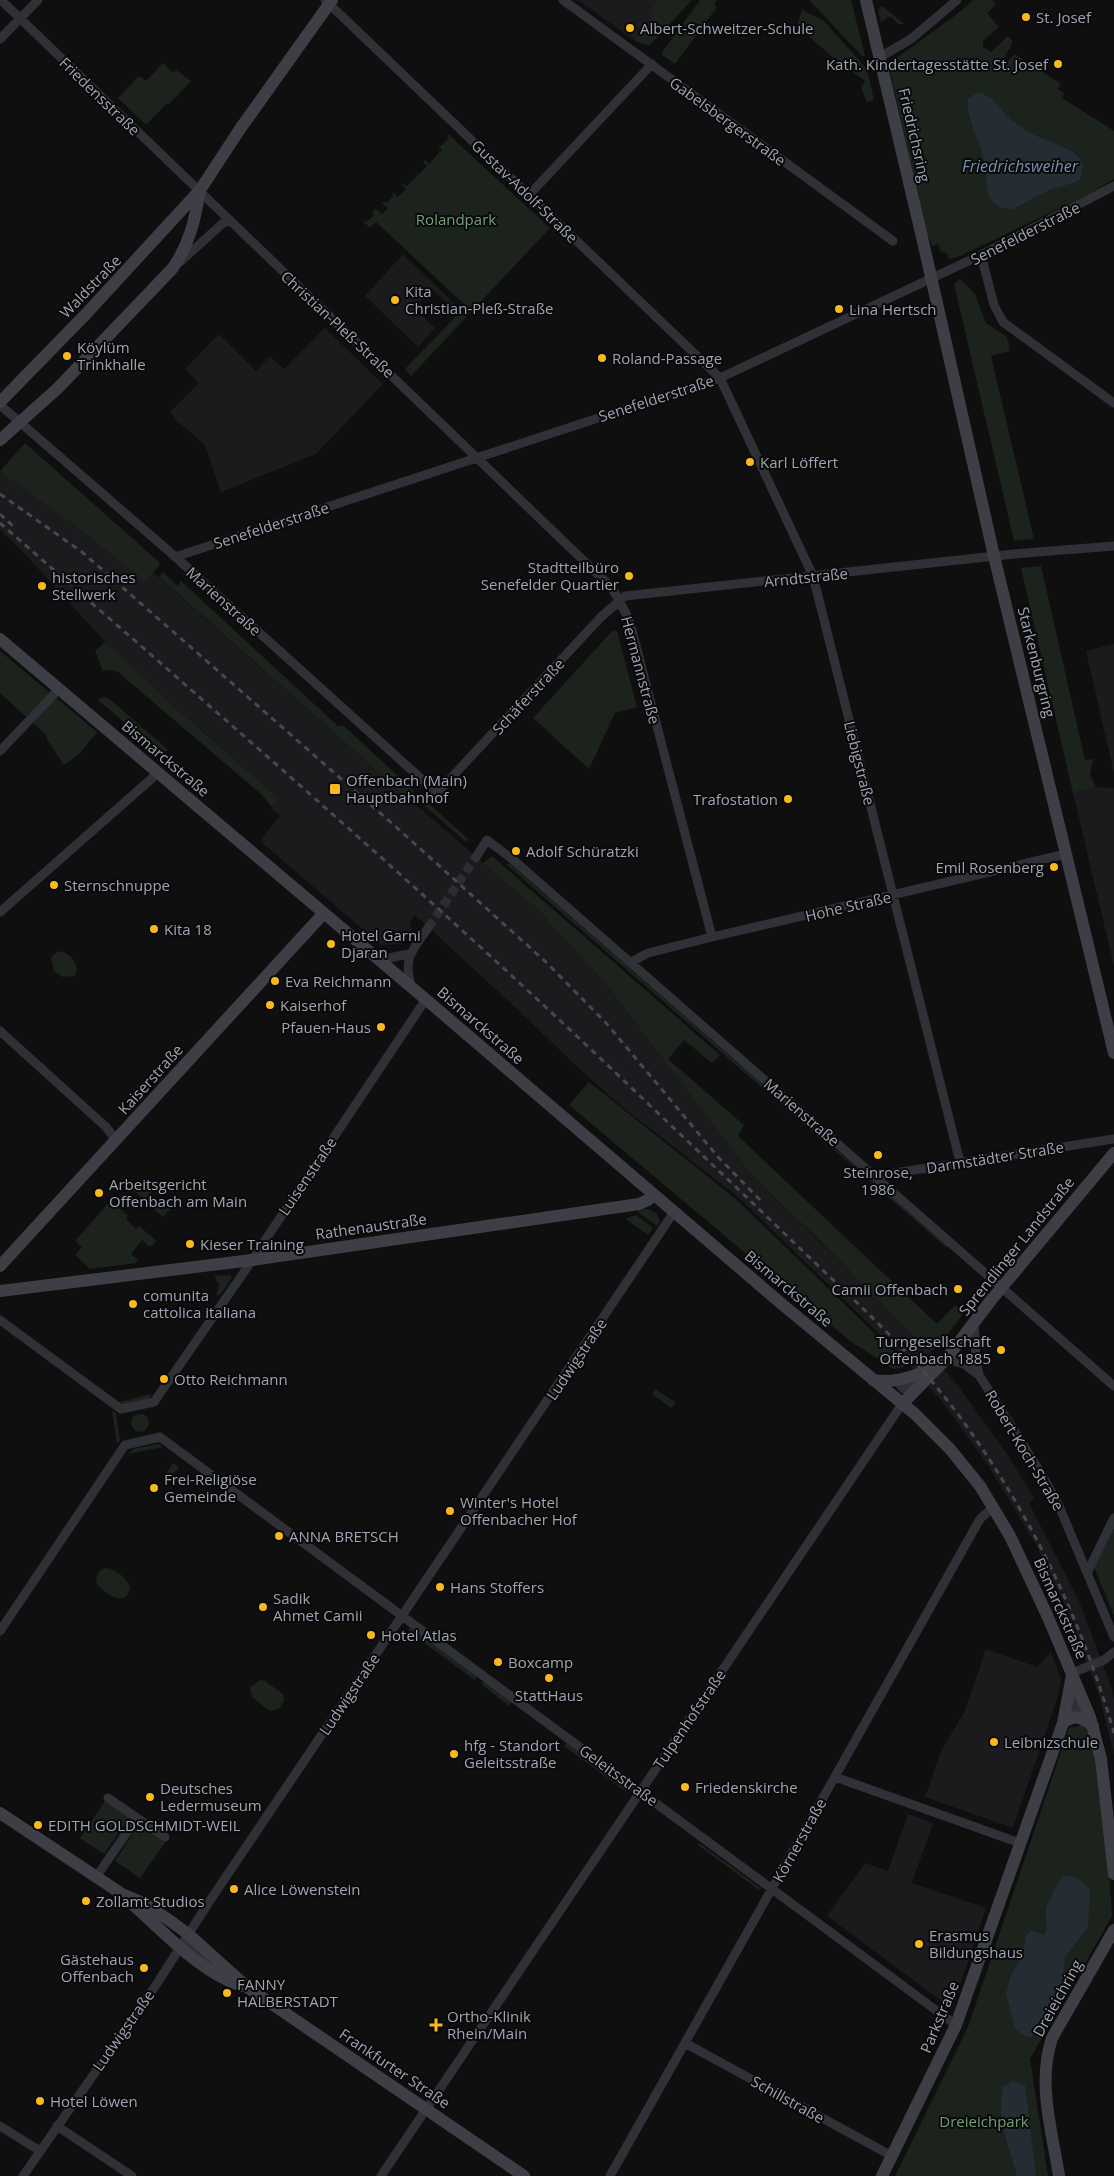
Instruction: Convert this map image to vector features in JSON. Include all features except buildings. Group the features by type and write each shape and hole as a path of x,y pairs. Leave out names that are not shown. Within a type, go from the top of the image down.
{"main road":[{"name":"Friedrichsring","path":"866,0 930,278"},
{"name":"Waldstraße","path":"3,407 200,190 329,1"},
{"name":"Waldstraße","path":"0,440 65,382 172,269 182,256 192,232 200,190"},
{"name":"Starkenburgring","path":"930,278 994,556 1114,1053"},
{"name":"Bismarckstraße","path":"0,639 411,986 940,1438 959,1459 993,1507 1027,1571 1072,1673"},
{"name":"Kaiserstraße","path":"0,1266 324,913"},
{"name":"Sprendlinger Landstraße","path":"902,1404 942,1363 1002,1287 1114,1153"},
{"name":"Rathenaustraße","path":"0,1291 252,1260 639,1204 648,1200 653,1194"},
{"path":"873,1380 885,1382 904,1380 942,1363"},
{"path":"1072,1673 1092,1726 1100,1759 1114,1874"},
{"name":"Parkstraße","path":"882,2176 956,2025 1063,1723 1072,1673"},
{"path":"1063,1723 1073,1717 1080,1717 1092,1726"},
{"name":"Frankfurter Straße","path":"0,1813 122,1894 180,1947 226,1980 247,1987"},
{"name":"Frankfurter Straße","path":"122,1894 143,1903 188,1934 247,1987 524,2176"},
{"name":"Dreieichring","path":"1059,2176 1044,2084 1045,2063 1052,2038 1114,1930"}],"street":[{"name":"Friedensstraße","path":"1,0 200,190"},
{"path":"0,39 38,0"},
{"name":"Gabelsbergerstraße","path":"563,0 893,241"},
{"path":"880,57 911,39 957,0"},
{"name":"Gustav-Adolf-Straße","path":"329,1 528,195 720,378"},
{"path":"528,195 652,64"},
{"name":"Senefelderstraße","path":"175,557 720,378 981,255 1114,186"},
{"name":"Christian-Pleß-Straße","path":"200,190 477,457"},
{"name":"Waldstraße","path":"172,269 222,224 230,220"},
{"path":"981,255 994,305 1003,322 1114,403"},
{"name":"Liebigstraße","path":"720,378 813,576 960,1162"},
{"name":"Marienstraße","path":"3,407 175,557 437,793"},
{"name":"Hermannstraße","path":"477,457 612,588 620,600 629,619 712,937"},
{"name":"Arndtstraße","path":"620,600 634,594 994,556 1114,546"},
{"name":"Schäferstraße","path":"437,793 620,600"},
{"path":"0,751 59,689"},
{"path":"0,912 158,773"},
{"name":"Marienstraße","path":"476,857 487,840 631,962 1114,1386"},
{"name":"Hohe Straße","path":"631,962 648,953 712,937 1066,854"},
{"path":"411,986 407,968 409,954 428,928"},
{"path":"379,960 409,954"},
{"name":"Luisenstraße","path":"0,1320 121,1409 154,1402 252,1260 426,999"},
{"path":"0,1031 106,1127 116,1140"},
{"name":"Darmstädter Straße","path":"876,1176 1114,1139"},
{"name":"Ludwigstraße","path":"23,2176 180,1947 674,1212"},
{"name":"Robert-Koch-Straße","path":"974,1322 976,1360 979,1375 1042,1474 1111,1622 1114,1637"},
{"name":"Robert-Koch-Straße","path":"942,1363 964,1364 979,1375"},
{"name":"Tulpenhofstraße","path":"382,2176 902,1404"},
{"name":"Geleitsstraße","path":"0,1631 124,1445 160,1437 956,2025"},
{"name":"Körnerstraße","path":"610,2176 978,1522 993,1507"},
{"path":"1088,1571 1114,1518"},
{"path":"1079,1550 1091,1551 1098,1548"},
{"path":"1072,1673 1106,1659 1114,1652"},
{"path":"835,1777 1020,1843"},
{"path":"108,1798 165,1836"},
{"path":"96,1877 137,1818"},
{"name":"Schillstraße","path":"685,2043 892,2156"},
{"path":"0,2126 40,2151"},
{"path":"57,2126 132,2176"}],"shaded area":[{"name":"Albert-Schweitzer-Schule","path":"578,0 658,0 654,15 635,41"},
{"name":"Kita Christian-Pleß-Straße","path":"403,254 462,311 455,318 450,313 453,309 432,289 414,308 435,328 418,347 365,296"},
{"path":"325,328 383,384 316,454 221,492 205,445 176,420 170,412 199,383 185,369 219,334 256,371 270,356 284,369"},
{"path":"0,471 138,559 395,787 537,909 606,984 752,1176 921,1340 961,1390 1007,1454 1035,1499 1029,1503 1079,1601 1109,1681 1114,1698 1114,1755 1100,1698 1066,1607 1036,1545 988,1465 944,1404 902,1356 738,1197 621,1106 415,915 410,922 412,931 407,939 400,944 381,945 260,841 280,816 271,808 279,798 121,659 21,550 0,530"},
{"path":"1114,644 1114,773 1086,651"},
{"path":"1096,787 1114,788 1114,966 1073,793"},
{"name":"Leibnizschule","path":"986,1649 1037,1667 1051,1652 1061,1679 1059,1693 1013,1828 925,1797 941,1751 965,1711"},
{"name":"Erasmus Bildungshaus","path":"908,1814 933,1823 912,1883 986,1908 952,2009 827,1916 865,1863 888,1871"}],"green space":[{"path":"658,0 692,0 649,46 635,41 654,15 650,11"},
{"path":"700,0 717,0 714,4 717,7 675,64 661,54"},
{"path":"809,0 851,0 865,56 862,56"},
{"path":"973,0 992,0 996,4 987,13 999,27 983,41 983,47 991,52 1008,36 1013,42 1003,60 1007,62 1015,54 1061,84 1058,89 1064,93 1062,98 1114,131 1114,179 1089,194 958,257 949,259 947,253 940,251 939,244 932,246 925,227 889,66 892,61 956,15"},
{"path":"882,6 904,24 898,24 892,17 888,17 881,22 878,10"},
{"path":"802,10 824,21 867,69 874,100 867,102 861,88 865,81 837,61 797,26"},
{"path":"163,63 173,73 176,70 191,81 146,125 118,98 139,76 146,81"},
{"name":"Rolandpark","path":"448,134 550,228 411,376 405,369 466,306 376,222 370,228 364,222 365,220 367,222 374,215 372,213 376,209 382,214 388,208 382,203 384,201 387,203 393,196 392,192 398,197 406,189 401,184 403,183 407,186 417,176 414,171 418,175 427,166 423,162 425,160 429,164 439,153 436,148 440,152 442,150 438,145 441,146 449,138"},
{"path":"960,279 975,294 986,323 1007,337 1010,351 991,356 1034,539 1014,541 954,284"},
{"path":"25,443 159,562 160,565 145,582 89,536 0,471"},
{"path":"1041,566 1085,760 1093,759 1090,775 1096,787 1073,793 1021,568"},
{"path":"163,572 178,586 181,581 338,726 344,726 414,791 407,798 159,577"},
{"path":"613,630 617,631 637,707 615,713 589,769 533,718"},
{"path":"105,642 175,707 279,798 272,807 261,794 118,672 103,671 95,651"},
{"path":"0,651 97,732 79,754 64,765 46,735 0,693"},
{"path":"106,697 114,703 168,751 159,752 98,700"},
{"path":"428,803 468,839 466,842 425,806"},
{"path":"492,856 720,1055 712,1063 684,1040 668,1059 744,1125 738,1136 937,1324 955,1305 964,1313 937,1348 930,1351 752,1176 606,984 537,909 483,863"},
{"path":"509,863 826,1140 824,1142 507,865"},
{"path":"60,951 70,956 74,961 77,971 74,976 63,977 54,971 51,959 53,955"},
{"path":"589,1082 737,1200 900,1358 905,1367 894,1369 850,1341 569,1105"},
{"path":"832,1148 948,1246 947,1248"},
{"path":"143,1179 154,1189 144,1200 133,1190"},
{"path":"162,1196 173,1206 163,1217 152,1207"},
{"path":"111,1200 128,1216 126,1219 136,1229 139,1226 157,1241 150,1247 142,1240 131,1254 138,1260 136,1263 90,1269 75,1255 82,1247 75,1241"},
{"path":"648,1209 657,1214 660,1221 657,1226 639,1213 638,1210"},
{"path":"636,1215 653,1228 648,1235 627,1220 627,1218"},
{"path":"230,1275 232,1278 220,1295 216,1295 219,1285 214,1276"},
{"path":"656,1389 676,1403 671,1408 652,1394"},
{"path":"152,1394 149,1399 126,1405 119,1402"},
{"path":"112,1411 116,1413 120,1440 117,1444"},
{"path":"140,1414 146,1417 149,1423 146,1429 140,1432 134,1429 131,1423 134,1417"},
{"path":"158,1444 163,1447 128,1454 133,1449"},
{"path":"173,1463 179,1467 167,1482 166,1473"},
{"path":"1114,1529 1114,1616 1094,1567"},
{"path":"106,1568 118,1572 125,1578 130,1589 124,1598 110,1595 97,1584 96,1578 98,1574"},
{"path":"410,1627 477,1677 475,1680 408,1631"},
{"path":"261,1680 283,1694 284,1700 279,1709 270,1711 252,1697 250,1687"},
{"path":"483,1681 512,1702 509,1706 481,1684"},
{"name":"Dreieichpark","path":"1079,1722 1089,1731 1095,1746 1106,1831 1112,1916 1030,2059 1048,2176 895,2176 968,2027 1069,1728 1079,1726"},
{"path":"567,1743 627,1788 625,1791 564,1746"},
{"path":"105,1801 129,1817 104,1854 80,1838"},
{"path":"140,1823 166,1841 140,1878 115,1861"},
{"path":"699,1843 761,1888 759,1890 698,1845"}],"water":[{"name":"Friedrichsweiher","path":"978,92 991,98 1009,118 1028,132 1068,149 1080,158 1083,164 1081,178 1076,182 1049,190 1013,209 1003,208 994,203 988,194 985,163 969,115 968,99"},
{"path":"1063,1876 1078,1879 1090,1890 1088,1927 1065,1957 1062,1988 1049,2003 1038,2031 1031,2037 1025,2036 1015,2029 1006,1993 1011,1975 1023,1955 1026,1935 1032,1931 1044,1935 1047,1928 1046,1908"},
{"path":"1013,2081 1025,2085 1036,2176 1017,2176 1004,2132 1001,2110 1003,2087"}],"tunnel":[{"path":"428,928 476,857"}],"railway":[{"path":"0,494 82,552 395,826 547,963 607,1024 719,1158 763,1203"},
{"path":"0,514 13,526"},
{"path":"0,523 312,796 543,1004 849,1295 902,1348 951,1405 1003,1481 1027,1521 1048,1562 1085,1645 1114,1733"}],"place":[{"name":"St. Josef","path":"1026,17"},
{"name":"Albert-Schweitzer-Schule","path":"630,28"},
{"name":"Kath. Kindertagesstätte St. Josef","path":"1058,64"},
{"name":"Kita Christian-Pleß-Straße","path":"395,300"},
{"name":"Lina Hertsch","path":"839,309"},
{"name":"Köylüm Trinkhalle","path":"67,356"},
{"name":"Roland-Passage","path":"602,358"},
{"name":"Karl Löffert","path":"750,462"},
{"name":"Stadtteilbüro Senefelder Quartier","path":"629,576"},
{"name":"historisches Stellwerk","path":"42,586"},
{"name":"Offenbach (Main) Hauptbahnhof","path":"335,789"},
{"name":"Trafostation","path":"788,799"},
{"name":"Adolf Schüratzki","path":"516,851"},
{"name":"Emil Rosenberg","path":"1054,867"},
{"name":"Sternschnuppe","path":"54,885"},
{"name":"Kita 18","path":"154,929"},
{"name":"Hotel Garni Djaran","path":"331,944"},
{"name":"Eva Reichmann","path":"275,981"},
{"name":"Kaiserhof","path":"270,1005"},
{"name":"Pfauen-Haus","path":"381,1027"},
{"name":"Steinrose, 1986","path":"878,1155"},
{"name":"Arbeitsgericht Offenbach am Main","path":"99,1193"},
{"name":"Kieser Training","path":"190,1244"},
{"name":"Camii Offenbach","path":"958,1289"},
{"name":"comunita cattolica italiana","path":"133,1304"},
{"name":"Turngesellschaft Offenbach 1885","path":"1001,1350"},
{"name":"Otto Reichmann","path":"164,1379"},
{"name":"Frei-Religiöse Gemeinde","path":"154,1488"},
{"name":"Winter's Hotel Offenbacher Hof","path":"450,1511"},
{"name":"ANNA BRETSCH","path":"279,1536"},
{"name":"Hans Stoffers","path":"440,1587"},
{"name":"Sadik Ahmet Camii","path":"263,1607"},
{"name":"Hotel Atlas","path":"371,1635"},
{"name":"Boxcamp","path":"498,1662"},
{"name":"StattHaus","path":"549,1678"},
{"name":"Leibnizschule","path":"994,1742"},
{"name":"hfg - Standort Geleitsstraße","path":"454,1754"},
{"name":"Friedenskirche","path":"685,1787"},
{"name":"Deutsches Ledermuseum","path":"150,1797"},
{"name":"EDITH GOLDSCHMIDT-WEIL","path":"38,1825"},
{"name":"Alice Löwenstein","path":"234,1889"},
{"name":"Zollamt Studios","path":"86,1901"},
{"name":"Erasmus Bildungshaus","path":"919,1944"},
{"name":"Gästehaus Offenbach","path":"144,1968"},
{"name":"FANNY HALBERSTADT","path":"227,1993"},
{"name":"Ortho-Klinik Rhein/Main","path":"436,2025"},
{"name":"Hotel Löwen","path":"40,2101"}]}
